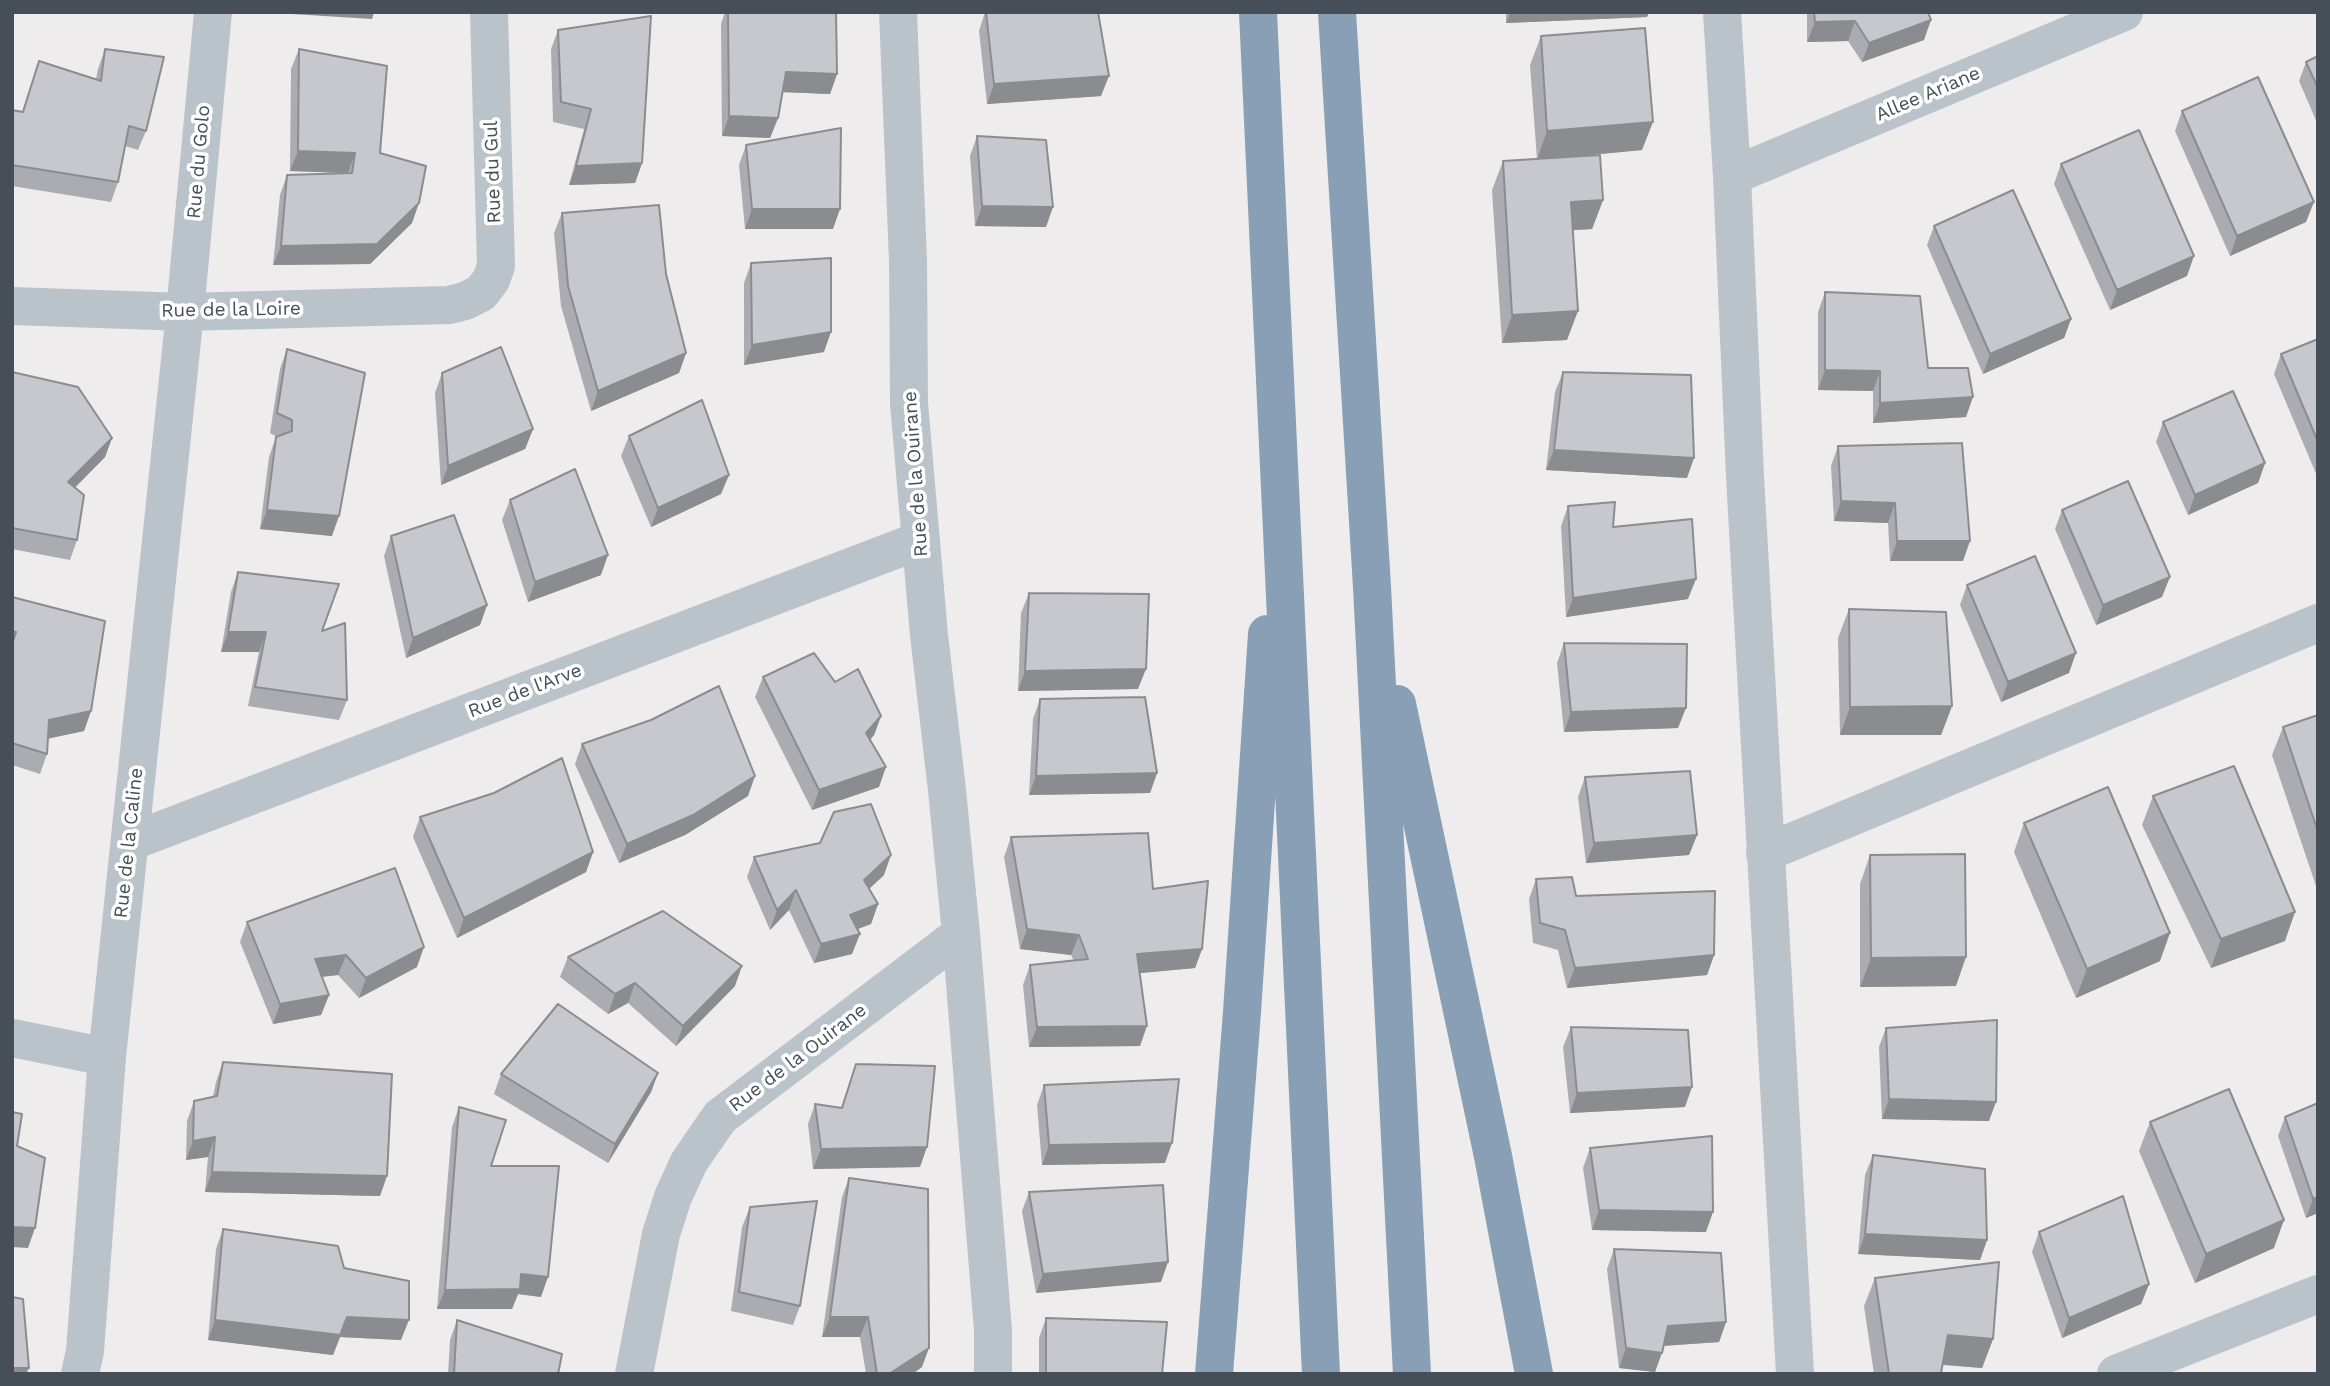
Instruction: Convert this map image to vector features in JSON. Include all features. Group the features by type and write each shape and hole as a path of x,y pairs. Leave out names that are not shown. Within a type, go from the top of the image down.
{"highway":[{"path":"1258,12 1321,1374"},
{"path":"1337,12 1372,587 1412,1374"},
{"path":"1214,1374 1242,1012 1279,439"},
{"path":"1372,587 1493,1156 1534,1374"}],"street":[{"name":"Rue du Golo","path":"185,312 213,12"},
{"name":"Rue du Gul","path":"449,305 466,302 481,293 491,280 496,266 489,12"},
{"name":"Rue de la Ouirane","path":"898,12 908,261 909,403 929,635 961,934 993,1330 993,1374"},
{"path":"1722,12 1795,1374"},
{"name":"Allee Ariane","path":"1732,176 2124,12"},
{"name":"Rue de la Loire","path":"12,306 185,312 449,305"},
{"name":"Rue de la Caline","path":"80,1374 85,1351 107,1057 185,312"},
{"name":"Rue de l'Arve","path":"130,842 921,540"},
{"path":"1765,853 2318,623"},
{"name":"Rue de la Ouirane","path":"634,1374 665,1222 689,1162 720,1117 961,934"},
{"path":"12,1038 107,1057"},
{"path":"2116,1374 2318,1294"}],"building":[{"path":"728,12 836,12 837,74 786,72 778,118 729,116"},
{"path":"986,12 1098,12 1109,76 994,84"},
{"path":"1814,12 1928,12 1931,20 1869,43 1855,21 1815,22"},
{"path":"651,16 642,163 576,166 591,109 561,102 558,30"},
{"path":"1645,28 1653,122 1547,131 1541,36"},
{"path":"105,49 164,57 146,131 129,126 118,182 12,165 12,110 23,112 39,61 101,81"},
{"path":"299,49 387,66 380,153 426,166 419,203 377,244 281,246 287,175 352,173 355,153 298,151"},
{"path":"2318,56 2318,88 2306,62"},
{"path":"2258,77 2314,202 2237,236 2182,111"},
{"path":"841,128 840,209 752,209 746,145"},
{"path":"2139,130 2194,256 2117,290 2061,164"},
{"path":"977,136 1046,140 1053,207 982,206"},
{"path":"1600,155 1603,200 1571,202 1578,311 1512,315 1503,161"},
{"path":"2013,190 2071,319 1990,354 1934,226"},
{"path":"659,205 666,274 686,353 598,391 568,286 562,213"},
{"path":"831,258 831,332 752,345 751,263"},
{"path":"1825,292 1920,296 1928,368 1968,368 1973,397 1880,403 1880,371 1825,370"},
{"path":"2318,339 2318,442 2281,354"},
{"path":"501,347 533,429 448,466 442,373"},
{"path":"287,349 365,373 339,516 267,510 276,437 292,431 292,420 277,413"},
{"path":"12,372 78,387 112,438 68,482 84,495 77,540 12,528"},
{"path":"1563,372 1691,375 1694,458 1554,450"},
{"path":"2233,391 2265,463 2195,495 2163,422"},
{"path":"702,400 729,475 658,508 629,436"},
{"path":"1962,443 1970,541 1897,541 1895,503 1841,501 1838,446"},
{"path":"575,469 608,555 535,582 510,500"},
{"path":"2128,481 2170,577 2103,605 2062,510"},
{"path":"1615,502 1613,527 1692,519 1696,579 1573,598 1568,506"},
{"path":"454,515 487,605 413,638 391,536"},
{"path":"2035,556 2076,653 2008,682 1967,585"},
{"path":"238,572 339,584 322,631 345,623 347,700 255,687 266,632 228,632"},
{"path":"1029,593 1149,594 1146,669 1025,671"},
{"path":"12,597 105,621 91,711 49,720 47,754 12,743 12,645 16,632 12,631"},
{"path":"1849,609 1946,612 1952,706 1850,707"},
{"path":"1564,643 1687,644 1686,708 1571,712"},
{"path":"814,653 835,682 858,669 881,716 866,733 886,767 819,790 763,677"},
{"path":"719,686 755,776 693,815 627,844 582,744 651,720"},
{"path":"1145,697 1157,773 1036,776 1040,699"},
{"path":"2318,715 2318,832 2283,727"},
{"path":"562,758 593,852 464,918 420,817 494,793"},
{"path":"2234,766 2295,912 2221,939 2153,796"},
{"path":"1690,771 1697,835 1594,843 1585,777"},
{"path":"2108,787 2170,933 2087,969 2024,823"},
{"path":"871,804 891,855 864,880 878,904 850,915 860,934 821,944 796,890 777,910 754,857 820,843 834,812"},
{"path":"1148,833 1153,889 1208,881 1202,949 1137,954 1147,1026 1037,1027 1030,965 1088,959 1079,935 1027,929 1011,837"},
{"path":"1965,854 1966,957 1871,958 1870,855"},
{"path":"395,868 424,947 366,978 346,955 315,959 329,995 280,1004 247,922"},
{"path":"1572,877 1576,896 1715,891 1714,955 1575,968 1565,930 1540,923 1536,879"},
{"path":"663,911 742,966 683,1026 635,983 615,994 568,957"},
{"path":"558,1004 658,1073 615,1144 501,1074"},
{"path":"1997,1020 1996,1102 1889,1099 1886,1028"},
{"path":"1571,1027 1688,1030 1692,1087 1577,1093"},
{"path":"223,1062 392,1074 387,1176 212,1172 215,1137 193,1141 194,1101 217,1096"},
{"path":"856,1064 935,1066 927,1147 821,1149 815,1104 842,1108"},
{"path":"1179,1079 1172,1143 1049,1145 1044,1085"},
{"path":"2229,1089 2284,1220 2206,1254 2150,1122"},
{"path":"2318,1103 2318,1197 2313,1199 2285,1117"},
{"path":"459,1107 506,1120 491,1166 559,1166 548,1277 521,1274 520,1289 445,1290"},
{"path":"12,1112 22,1114 17,1146 45,1158 35,1228 12,1227"},
{"path":"1712,1136 1713,1212 1599,1210 1590,1148"},
{"path":"1873,1155 1985,1169 1987,1240 1865,1234"},
{"path":"849,1178 928,1189 929,1348 889,1374 877,1374 868,1317 830,1317"},
{"path":"1163,1185 1168,1262 1043,1274 1029,1192"},
{"path":"2123,1196 2149,1284 2069,1318 2039,1232"},
{"path":"817,1201 800,1306 739,1292 750,1207"},
{"path":"223,1229 338,1246 344,1268 409,1281 409,1320 347,1317 340,1335 215,1320"},
{"path":"1614,1249 1721,1253 1726,1322 1668,1326 1662,1353 1626,1348"},
{"path":"1999,1262 1993,1339 1948,1335 1941,1373 1889,1374 1875,1278"},
{"path":"12,1297 23,1299 29,1368 12,1368"},
{"path":"1046,1318 1167,1322 1162,1374 1046,1374"},
{"path":"457,1320 562,1354 558,1374 454,1374"}]}
